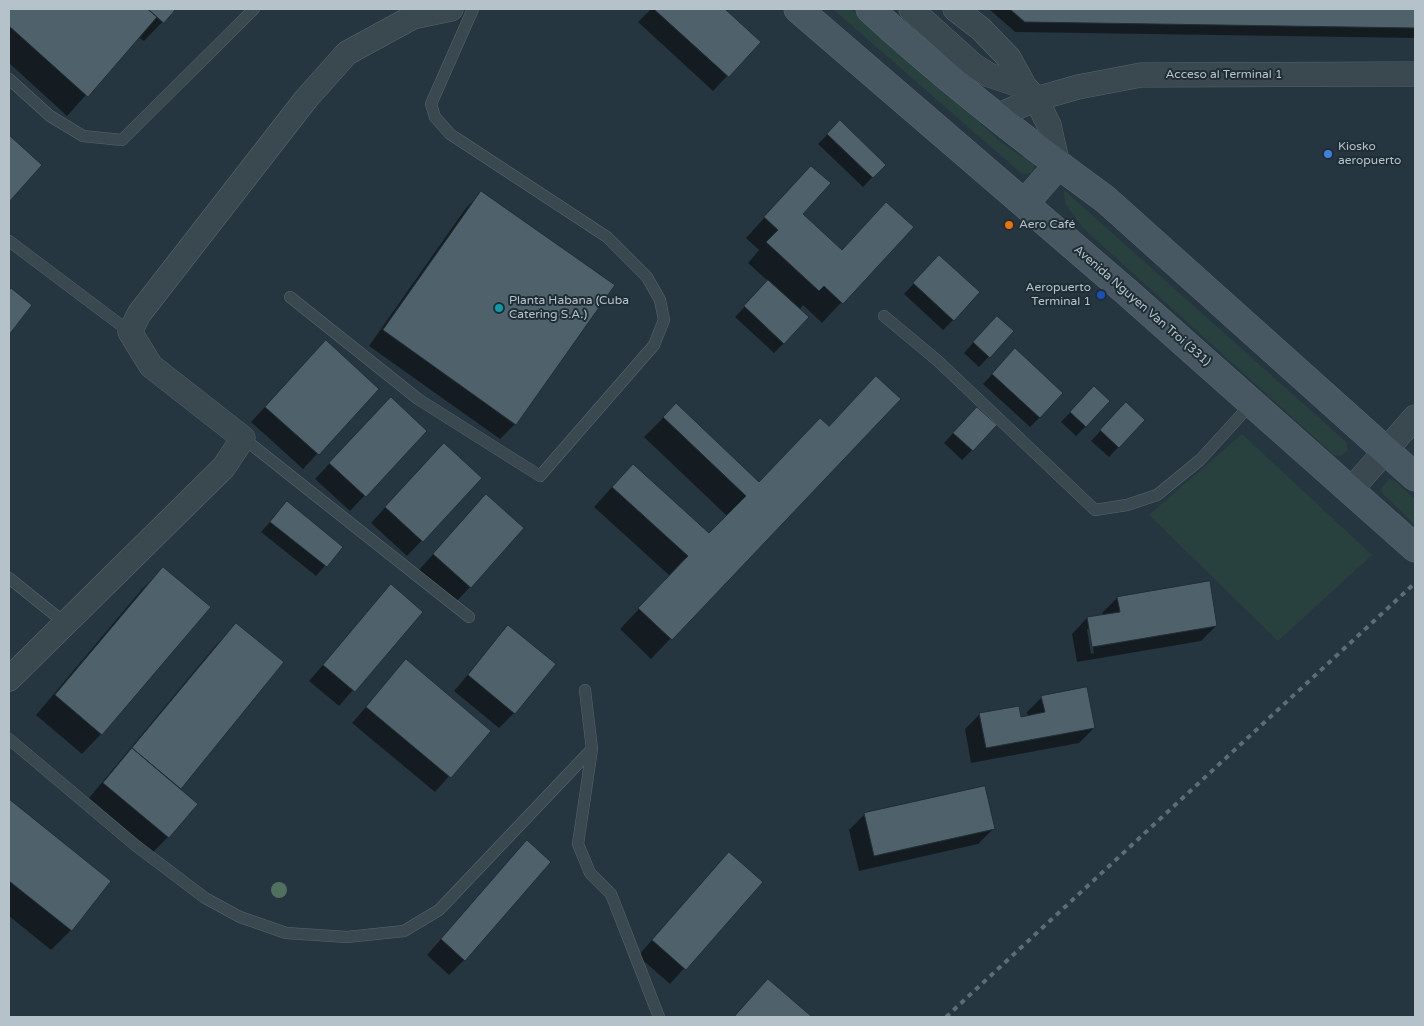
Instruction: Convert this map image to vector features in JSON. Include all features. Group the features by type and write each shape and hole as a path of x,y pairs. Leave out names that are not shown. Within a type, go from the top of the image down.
{"main road":[{"name":"Avenida Nguyen Van Troi (331)","path":"798,9 1025,203 1415,548"},
{"path":"870,9 997,116 1105,199 1153,240 1415,477"},
{"path":"1025,203 1058,164"}],"street":[{"path":"9,679 224,467 243,438 151,366 130,332 139,314 306,99 347,53 413,17 451,9"},
{"path":"911,9 973,66 1031,93"},
{"path":"956,9 981,29 1009,58 1049,125 1058,164"},
{"name":"Acceso al Terminal 1","path":"997,116 1031,93 1078,87 1141,75 1415,74"},
{"path":"1350,491 1415,417"}],"lane":[{"path":"9,79 50,116 83,136 122,140 254,9"},
{"path":"290,297 418,399 540,476 654,345 664,320 660,300 646,277 607,237 450,134 435,117 431,104 473,9"},
{"path":"9,241 130,332"},
{"path":"884,316 938,360 1095,510 1127,505 1157,495 1200,460 1252,403"},
{"path":"243,438 469,617"},
{"path":"9,578 65,624"},
{"path":"585,690 592,749 578,844 590,874 611,894 659,1017"},
{"path":"9,739 135,845 205,898 240,916 286,933 347,937 404,931 439,910 592,749"}],"green space":[{"path":"833,9 851,9 1001,142 1019,155 1029,158 1035,165 1032,173 1022,174"},
{"path":"1064,190 1346,442 1348,450 1341,456 1334,455 1083,228 1065,203"},
{"path":"1242,434 1372,555 1278,641 1149,515"},
{"path":"1389,479 1395,481 1415,499 1415,525 1383,494 1381,489"}],"building":[{"path":"9,9 148,9 157,17 88,97 9,26"},
{"path":"148,9 176,9 164,23"},
{"path":"654,9 725,9 761,42 729,77"},
{"path":"1010,9 1415,9 1415,28 1025,22"},
{"path":"840,120 886,165 873,178 827,134"},
{"path":"9,135 42,165 9,202"},
{"path":"811,166 831,183 803,214 842,250 886,202 914,227 843,304 824,286 819,291 766,242 778,230 764,217"},
{"name":"Planta Habana (Cuba Catering S.A.)","path":"481,191 615,285 516,425 383,330"},
{"path":"939,255 980,292 954,321 913,283"},
{"path":"768,280 809,317 784,344 744,306"},
{"path":"11,288 32,305 9,335 9,291"},
{"path":"997,316 1014,331 990,358 973,342"},
{"path":"326,340 379,389 319,455 265,407"},
{"path":"1015,348 1063,393 1040,418 992,374"},
{"path":"876,376 901,399 672,640 638,608 688,556 612,487 633,464 709,533 746,496 663,417 676,403 759,482 820,418 829,426"},
{"path":"1094,386 1110,401 1086,427 1070,412"},
{"path":"391,397 427,431 366,497 329,463"},
{"path":"1126,402 1145,420 1119,448 1100,430"},
{"path":"977,407 997,425 973,451 953,433"},
{"path":"444,443 482,478 423,542 385,507"},
{"path":"486,494 524,528 471,588 433,554"},
{"path":"287,501 343,547 327,567 270,522"},
{"path":"163,567 211,607 102,735 55,695"},
{"path":"1210,581 1217,626 1092,647 1087,617 1120,612 1117,597"},
{"path":"391,584 423,612 355,692 323,665"},
{"path":"236,623 284,662 181,789 132,748"},
{"path":"508,625 556,664 515,714 468,675"},
{"path":"406,659 491,731 451,778 366,707"},
{"path":"1087,687 1095,728 986,748 979,713 1019,706 1021,717 1045,712 1041,696"},
{"path":"132,748 198,804 169,838 103,783"},
{"path":"985,786 995,829 874,856 864,813"},
{"path":"9,799 111,881 72,931 9,881"},
{"path":"527,840 551,862 465,961 441,939"},
{"path":"729,852 763,882 686,970 652,940"},
{"path":"768,979 811,1016 734,1017"}],"railway":[{"path":"946,1017 1415,583"}],"place":[{"name":"Kiosko aeropuerto","path":"1328,154"},
{"name":"Aero Café","path":"1009,225"},
{"name":"Aeropuerto Terminal 1","path":"1101,295"},
{"name":"Planta Habana (Cuba Catering S.A.)","path":"499,308"}]}
